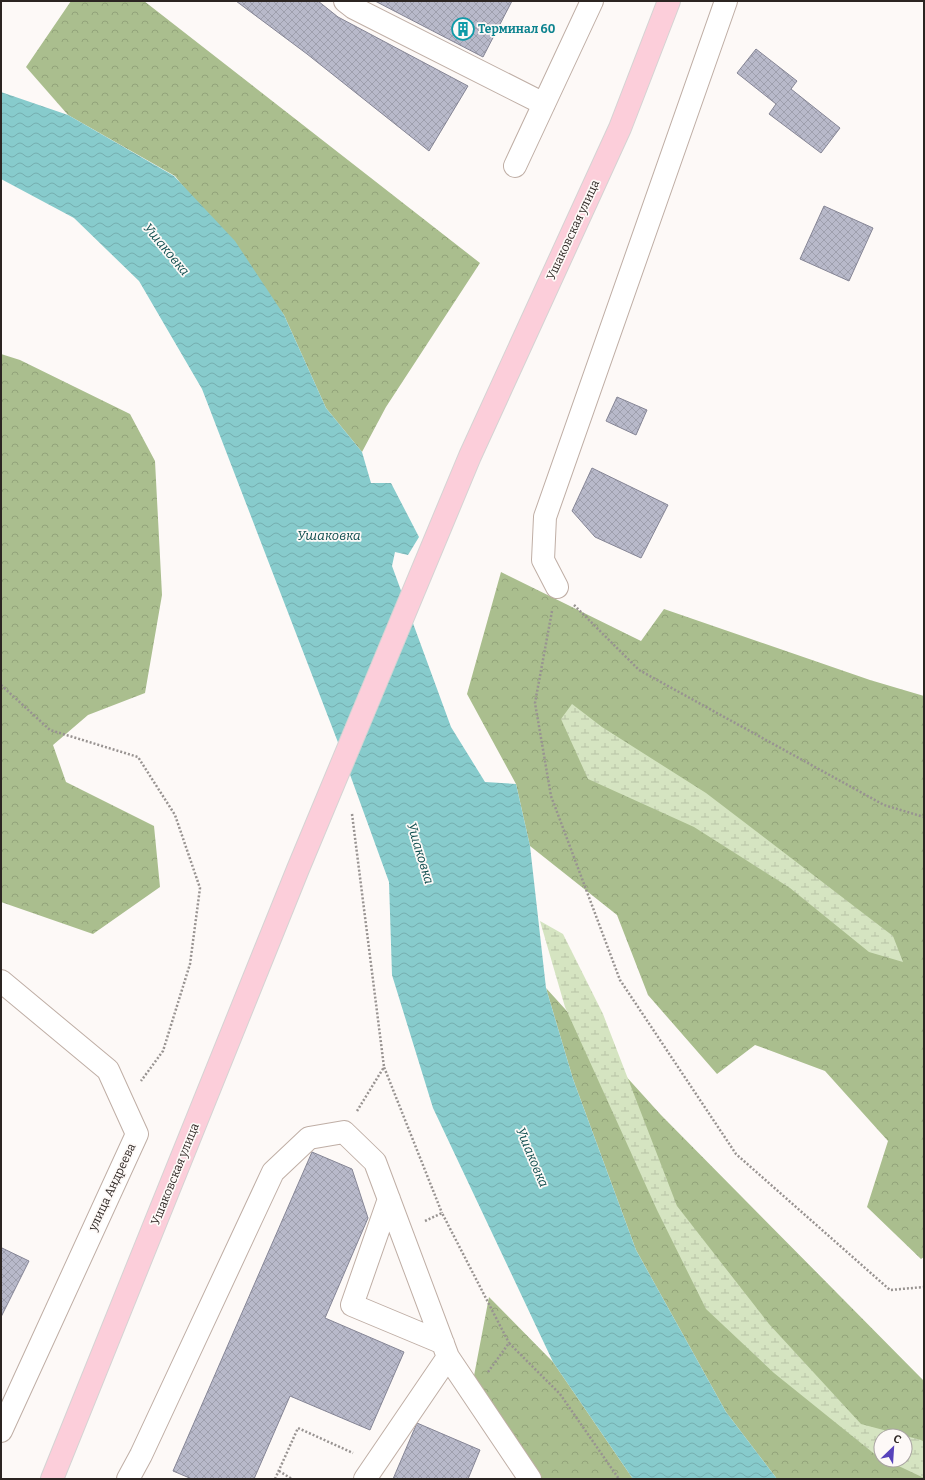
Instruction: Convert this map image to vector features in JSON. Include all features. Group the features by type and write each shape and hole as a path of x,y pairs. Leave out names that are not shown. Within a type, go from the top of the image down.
{"main road":[{"name":"Ушаковская улица","path":"52,1479 298,869 470,456 620,128 669,1"}],"street":[{"path":"345,1 354,8 544,104"},
{"path":"515,166 592,1"},
{"path":"557,587 543,560 545,517 726,1"},
{"name":"улица Андреева","path":"1,981 108,1070 137,1134 1,1431"},
{"path":"128,1479 141,1455 273,1172 309,1138 344,1132 375,1162 446,1350 530,1479"},
{"path":"389,1199 352,1305 446,1350"},
{"path":"370,1471 446,1350"}],"path":[{"path":"557,587 639,670 884,805 924,817"},
{"path":"557,587 535,704 551,796 620,980 736,1154 890,1290 924,1287"},
{"path":"1,685 50,730 138,757 175,815 200,888 190,964 163,1051 123,1105"},
{"path":"352,814 384,1067 442,1213 509,1343 560,1394 619,1479"},
{"path":"344,1132 384,1067"},
{"path":"401,1231 442,1213"},
{"path":"472,1392 509,1343"},
{"path":"275,1479 298,1428 370,1471"},
{"path":"279,1471 292,1479"}],"green space":[{"path":"71,1 144,1 480,263 386,407 362,452 326,408 284,315 175,176 68,115 26,67"},
{"path":"1,354 20,360 130,414 155,461 162,595 145,693 88,715 53,745 66,782 154,826 160,887 93,934 1,902"},
{"path":"501,572 641,641 664,609 870,680 924,696 924,1257 921,1259 867,1207 888,1141 825,1071 755,1045 717,1074 648,995 617,915 530,846 516,784 467,694"},
{"path":"572,704 602,727 706,793 893,936 903,962 869,952 790,888 694,827 588,779 561,719"},
{"path":"540,921 563,934 603,1014 677,1206 769,1324 861,1424 876,1428 873,1428 873,1453 774,1373 706,1309 657,1210 565,1007"},
{"path":"546,988 661,1115 924,1381 924,1479 777,1479 726,1412 636,1250 573,1079"},
{"path":"489,1297 553,1362 633,1479 518,1479 469,1402"},
{"path":"913,1438 924,1442 924,1478 903,1468 913,1468"}],"water":[{"name":"Ушаковка","path":"1,92 68,115 174,176 235,241 284,315 326,408 362,452 371,483 391,483 419,537 408,555 395,552 392,566 451,727 485,782 516,784 530,846 546,988 573,1079 636,1250 726,1412 777,1479 633,1479 553,1362 433,1108 392,975 389,882 344,758 202,389 139,281 74,218 1,179"}],"building":[{"path":"236,1 318,1 338,17 468,86 429,151 307,54"},
{"name":"Терминал 60","path":"375,1 512,1 483,57"},
{"path":"756,49 797,81 791,89 840,128 821,153 769,114 776,104 737,73"},
{"path":"824,206 873,228 849,281 800,259"},
{"path":"617,397 647,410 636,435 606,421"},
{"path":"592,468 668,505 641,558 595,537 572,511"},
{"path":"312,1152 352,1169 368,1218 325,1318 404,1352 370,1430 290,1396 254,1479 192,1479 173,1471"},
{"path":"2,1248 29,1261 1,1317 1,1251"},
{"path":"417,1423 480,1450 468,1479 393,1479"}],"place":[{"name":"Терминал 60","path":"463,29"}]}
